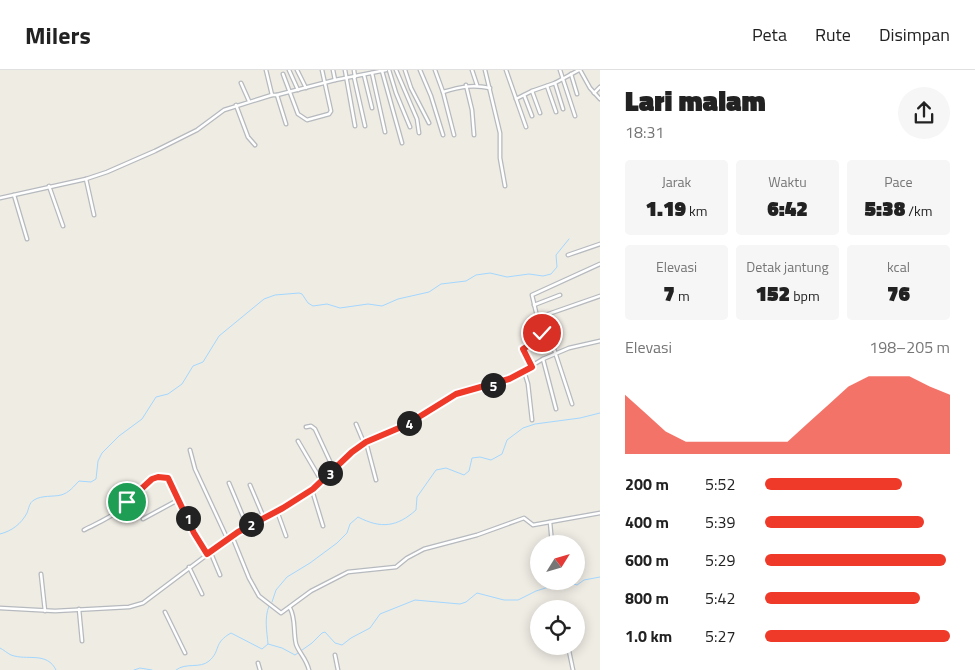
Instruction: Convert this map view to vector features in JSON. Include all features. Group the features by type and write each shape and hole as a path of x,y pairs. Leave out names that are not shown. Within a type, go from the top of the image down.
{"street":[{"path":"266,70 272,95"},
{"path":"289,70 298,90"},
{"path":"297,70 306,88"},
{"path":"283,74 298,114 307,120 329,114 331,111 322,70"},
{"path":"333,70 335,80"},
{"path":"345,70 355,126"},
{"path":"354,70 365,126"},
{"path":"0,198 86,179 107,172 198,130 224,110 236,105 335,80 385,70"},
{"path":"385,70 410,127"},
{"path":"385,70 402,143"},
{"path":"396,70 417,119 419,133"},
{"path":"404,70 429,123"},
{"path":"420,70 443,135"},
{"path":"435,70 444,92 454,136"},
{"path":"472,70 477,86"},
{"path":"484,70 500,133 500,158 505,186"},
{"path":"506,70 526,127"},
{"path":"560,70 575,116"},
{"path":"516,99 555,83 579,70 590,88 600,99"},
{"path":"372,74 385,132"},
{"path":"571,74 577,94"},
{"path":"364,75 372,108"},
{"path":"241,83 249,101"},
{"path":"555,83 564,109"},
{"path":"444,92 466,86 490,88"},
{"path":"466,86 472,110 474,135"},
{"path":"547,86 556,112"},
{"path":"594,93 600,87"},
{"path":"532,91 540,112"},
{"path":"277,95 286,124"},
{"path":"524,95 532,116"},
{"path":"236,105 248,137 255,145"},
{"path":"86,179 94,215"},
{"path":"49,186 63,226"},
{"path":"14,195 27,239"},
{"path":"568,255 600,244"},
{"path":"572,404 551,343 544,336 537,318 532,294 600,264"},
{"path":"534,306 560,295"},
{"path":"537,318 600,296"},
{"path":"532,367 523,349 544,336"},
{"path":"0,608 45,611 79,610 140,604 227,539 312,490 352,452 365,443 406,425 456,394 496,384 532,367 543,359 569,348 600,341"},
{"path":"543,359 556,409"},
{"path":"524,371 528,384 532,420"},
{"path":"356,424 365,443 376,480"},
{"path":"306,427 311,426 315,429 334,470"},
{"path":"298,441 322,482"},
{"path":"190,450 195,469 227,539"},
{"path":"84,530 119,511 154,478 158,477 169,480 194,533 220,575"},
{"path":"229,483 247,526"},
{"path":"250,485 264,518"},
{"path":"312,490 323,526"},
{"path":"143,519 178,500"},
{"path":"276,512 286,536"},
{"path":"232,536 258,596 281,613 311,591 348,572 396,567 407,558 424,549 477,535 524,518 533,525 600,513"},
{"path":"550,522 551,535"},
{"path":"189,567 202,594"},
{"path":"41,574 45,611"},
{"path":"290,608 294,617 296,644 306,661 308,670"},
{"path":"79,610 82,640"},
{"path":"165,612 185,653"},
{"path":"335,655 338,670"},
{"path":"570,655 573,670"},
{"path":"258,662 260,670"}],"waterway":[{"path":"0,534 19,524 34,500 40,497 64,494 79,481 91,482 96,479 98,461 102,453 119,436 142,419 156,397 168,394 182,384 193,366 203,362 219,336 264,299 275,295 299,293 313,306 327,304 340,308 368,304 382,306 398,299 429,292 441,284 466,281 476,275 490,273 507,277 529,274 543,276 551,274 557,267 556,255 569,239"},
{"path":"272,602 276,590 287,577 337,543 347,533 350,524 358,517 381,525 395,523 409,516 416,510 417,497 436,470 446,468 464,475 469,471 472,458 480,457 491,460 502,454 507,440 523,428 535,424 580,418 600,413"},
{"path":"585,580 600,577"},
{"path":"268,644 282,648 295,655 325,632 335,643 342,645 370,628 380,614 415,600 460,604 466,602 477,593 504,600 518,600 539,590"},
{"path":"176,670 184,666 201,665 209,661 222,640 231,633 262,649 268,644 266,620 269,606"},
{"path":"0,648 17,657 42,658 52,664 56,670"},
{"path":"134,670 140,668 152,670"}],"route":[{"path":"127,502 152,479 158,477 168,478 194,533 207,554 238,532 283,508 313,489 352,452 366,442 406,425 456,394 496,384 532,367 523,348 544,336 542,333"}]}
